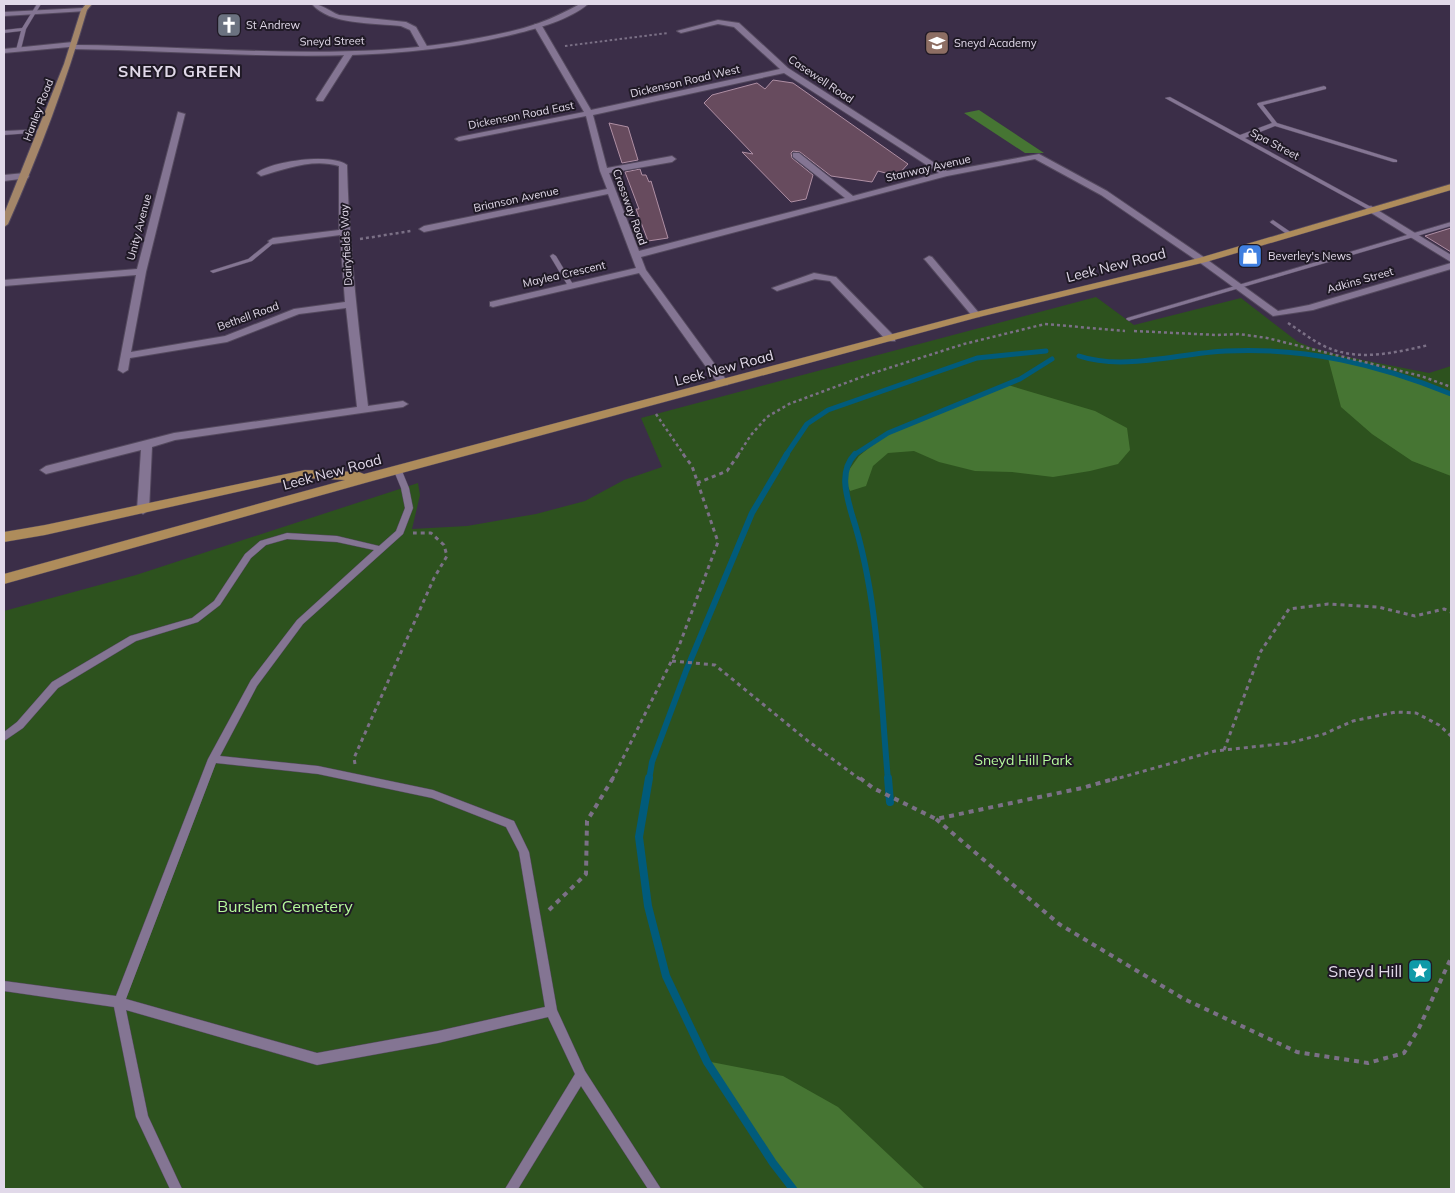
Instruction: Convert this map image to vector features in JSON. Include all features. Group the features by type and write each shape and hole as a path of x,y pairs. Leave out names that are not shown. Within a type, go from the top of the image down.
{"highway":[{"name":"Leek New Road","path":"4,578 370,477 976,315 1202,260 1451,187"},
{"path":"4,537 143,510 305,474 370,477"}],"main road":[{"name":"Hanley Road","path":"4,224 25,176 68,64 84,10 89,4"}],"street":[{"path":"315,4 327,13 338,17 403,24 413,29 424,48"},
{"name":"Sneyd Street","path":"4,51 73,46 349,54 424,48 504,35 538,26 585,4"},
{"path":"4,14 84,10"},
{"name":"Casewell Road","path":"681,31 718,22 736,25 785,70 946,174"},
{"name":"Crossway Road","path":"538,26 553,48 589,114 604,171 641,270 723,383"},
{"path":"320,99 349,54"},
{"name":"Dickenson Road West","path":"589,114 785,70"},
{"name":"Unity Avenue","path":"4,282 141,272 181,114"},
{"name":"Dickenson Road East","path":"458,139 589,114"},
{"path":"796,155 851,198"},
{"name":"Stanway Avenue","path":"636,255 946,174 1036,156 1104,193 1202,260 1276,314"},
{"path":"604,171 672,159"},
{"name":"Dairyfields Way","path":"261,173 274,167 334,160 343,165 345,236 350,304 364,410"},
{"path":"4,178 25,176"},
{"name":"Brianson Avenue","path":"424,229 612,191"},
{"path":"1371,209 1451,259"},
{"path":"272,241 345,236"},
{"path":"929,259 976,315"},
{"name":"Adkins Street","path":"1276,314 1310,308 1451,266"},
{"name":"Maylea Crescent","path":"493,304 641,270"},
{"path":"122,370 141,272"},
{"path":"777,288 814,276 834,279 891,339"},
{"name":"Bethell Road","path":"126,356 227,339 297,311 350,304"},
{"path":"46,470 174,437 403,404"},
{"path":"143,510 147,445"}],"lane":[{"path":"18,49 24,29 39,4"},
{"path":"4,31 24,29"},
{"path":"1324,88 1260,104 1275,124 1395,161"},
{"name":"Spa Street","path":"1168,98 1371,209"},
{"path":"1241,137 1275,124"},
{"path":"4,133 43,130"},
{"path":"1273,222 1290,234"},
{"path":"1129,318 1238,288 1451,224"},
{"path":"214,271 250,260 272,241"},
{"path":"553,256 571,286"},
{"path":"176,1189 142,1117 119,1002 213,759 254,683 300,622 400,532 409,508 405,488 398,470"},
{"path":"4,737 20,725 55,685 134,638 195,620 217,603 248,556 263,543 287,536 337,539 381,549"},
{"path":"213,759 318,770 433,794 510,824 524,852 551,1011 581,1075 655,1189"},
{"path":"4,986 119,1002 317,1059 438,1037 551,1011"},
{"path":"510,1189 581,1075"}],"path":[{"path":"553,48 681,31"},
{"path":"345,236 424,229"},
{"path":"1276,314 1315,341 1337,351 1378,356 1429,345"},
{"path":"698,483 728,471 751,435 767,417 788,404 928,355 1045,324 1098,330 1217,335 1239,334 1266,338 1421,376 1451,387"},
{"path":"1311,349 1315,341"},
{"path":"536,922 586,874 587,821 612,780 672,661 718,542 692,466 648,404"},
{"path":"356,778 354,758 434,578 447,556 444,545 431,533 409,534 400,532"},
{"path":"1224,750 1261,651 1289,609 1328,604 1378,607 1415,616 1444,609 1451,612"},
{"path":"672,661 715,665 808,741 873,788 936,819 1059,924 1184,999 1297,1052 1368,1063 1404,1053 1419,1028 1451,958"},
{"path":"936,819 1082,788 1224,750 1289,743 1324,734 1353,721 1396,712 1416,713 1439,725 1451,736"}],"green space":[{"path":"979,110 1044,153 1025,153 964,113"},
{"name":"Sneyd Hill Park","path":"1096,297 1134,325 1241,298 1298,342 1313,348 1342,356 1429,373 1451,366 1451,1189 4,1189 4,611 136,575 418,483 420,495 412,529 467,526 536,514 585,501 624,480 662,467 641,418"},
{"path":"1328,358 1376,367 1451,396 1451,476 1412,461 1372,434 1341,407"},
{"path":"1008,385 1095,411 1127,428 1130,450 1118,464 1053,477 1012,472 975,471 939,462 914,451 888,453 873,466 866,486 850,491 844,477 859,456 881,438"},
{"path":"711,1062 783,1076 838,1107 925,1189 796,1189 775,1163"}],"building":[{"path":"773,80 793,83 908,164 897,176 878,171 872,182 831,176 800,152 793,151 791,153 792,158 813,175 806,199 791,202 742,152 753,154 704,103 712,95 757,83 765,89"},
{"path":"609,123 628,127 638,160 622,163"},
{"path":"640,169 642,175 646,175 649,182 651,181 668,238 648,241 636,209 639,209 625,172"},
{"path":"1451,228 1451,252 1425,236"}],"waterway":[{"path":"1079,356 1096,360 1133,362 1208,352 1255,350 1284,352 1313,355 1369,366 1424,383 1451,394"},
{"path":"786,455 807,424 828,410 977,358 1046,351"},
{"path":"855,455 888,433 1020,379 1052,359"},
{"path":"649,780 652,762 686,671 752,513 787,454"},
{"path":"855,455 847,468 845,483 868,579 873,612 888,780"},
{"path":"649,778 639,837 648,906 666,976 707,1062 773,1163 793,1189"},
{"path":"888,778 890,802"}],"place":[{"name":"St Andrew","path":"229,25"},
{"name":"Sneyd Academy","path":"937,43"},
{"name":"Beverley's News","path":"1250,256"},
{"name":"Sneyd Hill","path":"1420,971"}],"district":[{"name":"SNEYD GREEN","path":"180,71"}],"park label":[{"name":"Burslem Cemetery","path":"285,906"}]}
